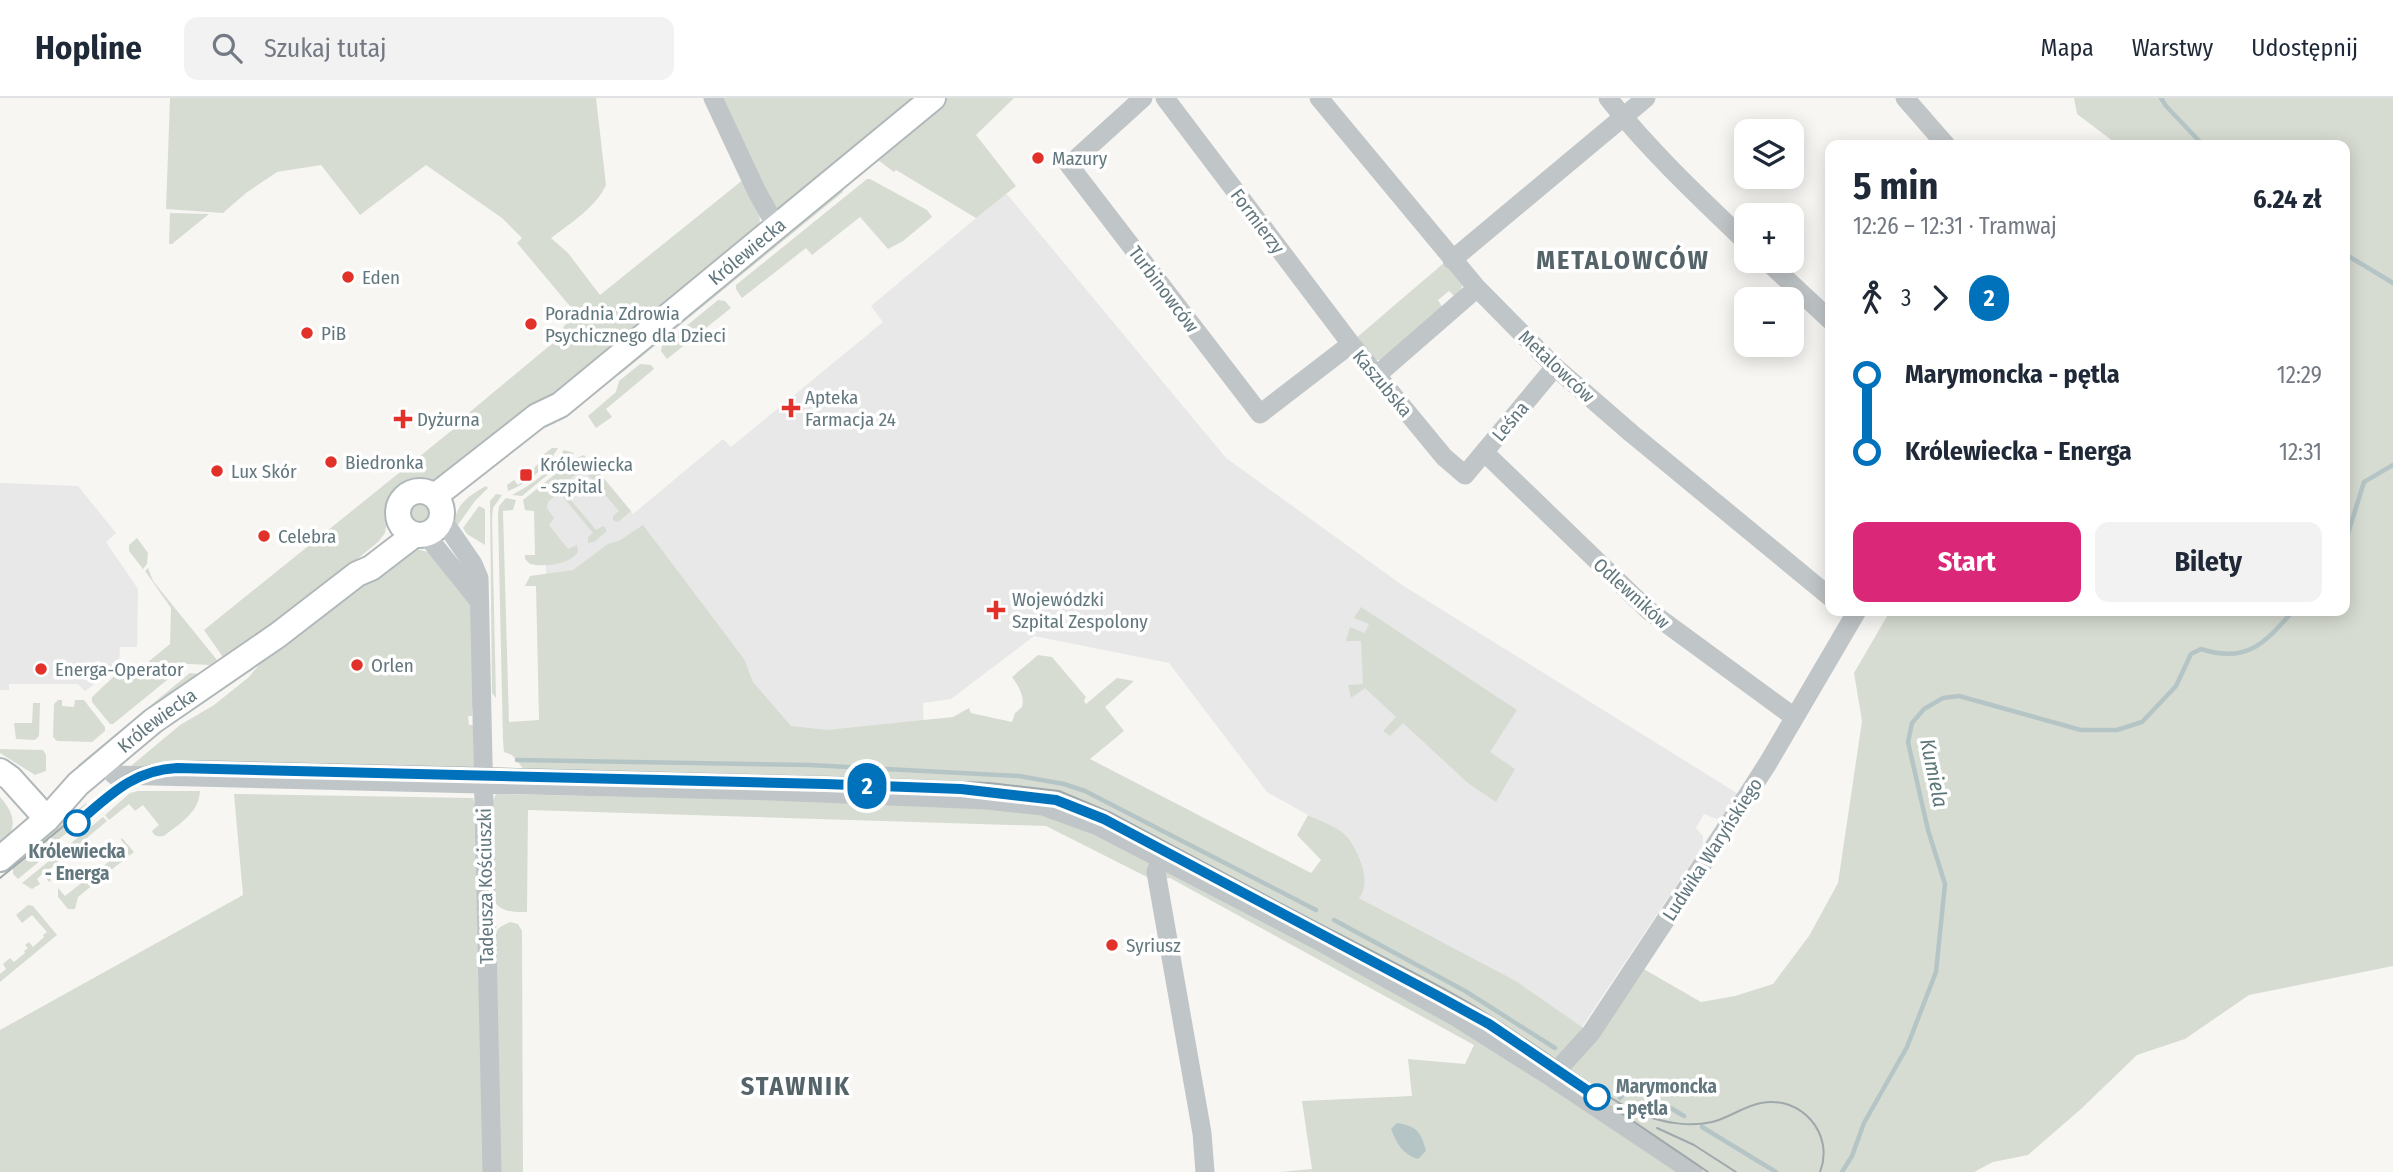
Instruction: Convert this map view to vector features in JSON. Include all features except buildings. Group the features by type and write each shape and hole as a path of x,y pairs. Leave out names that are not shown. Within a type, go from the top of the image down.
{"main road":[{"name":"Królewiecka","path":"0,859 47,819 78,784 153,722 278,635 357,574 365,560 427,520 549,422 560,405 933,98"},
{"name":"Królewiecka","path":"47,819 88,796 244,670 278,635"},
{"path":"0,771 16,784 47,819"}],"street":[{"path":"713,98 776,226"},
{"name":"Turbinowców","path":"1143,98 1069,165 1260,414"},
{"name":"Formierzy","path":"1166,98 1351,345"},
{"name":"Metalowców","path":"1319,98 1452,260 1555,368 1825,593"},
{"path":"1608,98 1623,117 1734,231"},
{"path":"1452,260 1646,98"},
{"path":"1905,98 1942,140"},
{"path":"1780,273 1825,315"},
{"path":"1377,374 1477,288"},
{"name":"Kaszubska","path":"1260,414 1351,345 1444,457 1465,475"},
{"name":"Leśna","path":"1465,475 1555,368"},
{"name":"Odlewników","path":"1483,452 1647,610 1794,717"},
{"name":"Tadeusza Kościuszki","path":"427,520 480,601 492,1172"},
{"name":"Ludwika Waryńskiego","path":"1551,1077 1591,1033 1723,833 1768,763 1851,616"},
{"path":"114,775 772,791 1023,803 1076,816 1405,988 1479,1031 1693,1172"},
{"path":"1161,859 1156,872 1202,1133 1205,1172"}],"shaded area":[{"path":"170,98 596,98 606,185 589,207 551,238 568,253 600,295 744,179 758,208 760,221 759,227 508,435 435,483 415,481 400,488 391,498 385,533 378,542 214,677 80,772 78,765 190,673 213,675 227,663 204,630 461,423 471,411 554,342 574,311 517,243 522,238 502,218 426,165 360,215 321,165 277,172 223,213 166,209"},
{"path":"721,98 921,98 781,209 774,207"},
{"path":"945,98 1014,98 976,135 1016,186 976,218 896,170 894,172 878,160 879,152"},
{"path":"2074,98 2393,98 2393,966 2249,995 2185,1039 2137,1055 2028,1155 1993,1162 1974,1172 1702,1172 1566,1075 1642,968 1701,1002 1735,996 1773,984 1809,936 1838,883 1862,721 1854,673 1887,616 2350,616 2350,140 2111,140 2077,114"},
{"path":"867,179 927,210 932,217 903,241 888,249 860,217 812,255 806,248 742,298 736,285"},
{"path":"841,183 843,192 619,375 617,366"},
{"name":"Wojewódzki Szpital Zespolony","path":"1006,193 1226,458 1402,585 1740,795 1723,817 1717,819 1704,814 1696,828 1703,836 1703,845 1582,1027 1516,981 1359,898 1346,836 1267,792 1169,663 1034,636 951,699 923,703 924,734 552,724 543,494 588,458 633,514 723,439 731,447 883,322 871,306"},
{"path":"170,213 209,214 169,244"},
{"path":"1445,262 1463,285 1456,298 1449,291 1438,300 1443,308 1381,360 1376,360 1355,339"},
{"path":"718,300 725,301 731,308 667,359 661,351 662,346"},
{"path":"640,364 651,365 654,369 606,409 612,417 596,428 588,416 616,392 619,381"},
{"path":"552,448 558,448 543,468 530,479 508,491 507,485 514,480 518,485 535,471 534,468 540,462 538,459"},
{"path":"564,450 574,453 522,496 512,495 541,476"},
{"path":"584,455 631,511 618,522 613,520 613,516 619,511 583,469 560,487 596,530 603,526 606,532 594,542 588,543 588,537 593,533 559,492 548,502 547,508 554,518 549,525 568,549 577,545 578,552 569,560 556,564 530,564 525,555 535,555 534,511 525,510 523,500 574,459"},
{"name":"Energa-Operator","path":"0,483 78,486 116,533 106,542 138,589 137,647 120,647 119,664 112,663 112,670 105,670 105,675 98,675 97,682 85,691 78,684 9,684 9,690 0,690"},
{"path":"486,486 488,488 455,529 459,508 467,498"},
{"path":"496,494 502,495 493,508 492,520 496,698 492,693 490,501"},
{"path":"506,498 516,500 513,510 503,511 509,722 539,720 536,586 525,586 530,576 573,570 608,544 619,541 643,525 744,659 753,682 791,726 827,730 953,717 969,708 971,713 1012,722 1015,713 1022,707 1023,699 1012,677 1038,655 1052,657 1086,697 1086,704 1117,678 1134,681 1105,707 1124,731 1090,759 1311,873 1321,860 1297,835 1308,815 1334,827 1347,837 1359,858 1364,884 1359,898 1516,981 1585,1029 1557,1057 1544,1063 1087,815 522,779 522,767 512,755 504,752 503,741 498,515 499,506"},
{"path":"421,502 429,505 432,513 429,521 421,524 413,521 410,513 413,505"},
{"path":"479,506 485,509 485,545 467,534 463,528"},
{"path":"137,538 148,553 147,564 143,569 129,551 129,545"},
{"path":"414,548 431,553 472,606 477,708 472,709 472,716 468,716 469,725 473,725 474,777 131,766 180,725 214,705 249,677 273,648"},
{"path":"148,568 153,581 217,660 210,665 148,662 170,644 171,608 145,571"},
{"path":"1361,607 1517,710 1490,752 1515,769 1496,802 1468,783 1403,723 1390,736 1383,731 1396,717 1365,688 1351,698 1348,685 1363,684 1361,641 1346,641 1350,627 1365,633 1369,624 1354,618"},
{"path":"125,666 183,667 110,724 92,702 92,697"},
{"path":"62,700 62,706 74,707 75,700 84,700 105,727 105,731 92,742 57,741 53,737 54,704"},
{"path":"33,703 40,703 39,736 35,740 16,739 14,723 32,723"},
{"path":"0,749 43,750 46,755 46,771 35,775 0,753"},
{"path":"134,783 105,807 96,797 110,786"},
{"path":"200,791 192,812 164,836 160,836 152,831 159,825 143,805 135,811 129,804 109,820 105,815 130,793"},
{"path":"234,794 473,798 476,808 484,1172 0,1172 0,1030 243,895"},
{"path":"496,794 937,803 1063,817 1479,1036 1684,1172 1280,1172 1312,1169 1302,1101 1412,1096 1408,1059 1465,1064 1474,1045 1170,878 1151,879 1046,826 528,810 527,912 517,912 505,910 494,901 492,802"},
{"path":"0,797 10,810 13,822 10,835 0,848"},
{"path":"86,803 93,812 43,852 46,856 18,879 13,874 13,864"},
{"path":"103,817 107,821 45,873 51,880 49,882 43,873 37,879 40,884 32,889 22,883"},
{"path":"122,838 134,852 101,878 96,872 127,847"},
{"path":"94,873 99,880 78,897 75,909 68,909 58,897 58,888 65,896"},
{"path":"28,905 33,906 57,935 0,982 0,974 6,969 3,964 10,958 14,962 25,953 28,948 25,945 29,942 33,947 47,932 32,915 22,923 16,915"},
{"path":"510,922 518,924 522,931 523,1172 499,1172 493,935 500,927"},
{"path":"1397,1123 1414,1128 1420,1135 1426,1151 1418,1159 1398,1144 1391,1129"}],"waterway":[{"path":"2161,98 2198,140"},
{"path":"2350,257 2393,283"},
{"name":"Kumiela","path":"2350,527 2364,482 2393,465"},
{"name":"Kumiela","path":"1842,1172 1852,1156 1864,1123 1907,1047 1936,972 1945,884 1928,830 1908,742 1912,723 1924,709 1943,698 1959,696 2081,730 2117,730 2142,722 2176,686 2191,654 2201,649 2231,654 2254,648 2288,616"},
{"path":"517,760 810,765 1019,776 1064,784 1085,791 1316,910"},
{"path":"1334,920 1465,991 1555,1048"},
{"path":"1620,1098 1631,1084 1684,1116"},
{"path":"1702,1127 1776,1172"}],"tram line":[{"path":"0,878 126,775 143,767 168,762 834,777 989,783 1059,791 1109,812 1441,987 1489,1015 1609,1097 1637,1112 1669,1122 1695,1124 1718,1120 1761,1103 1776,1102 1801,1111 1811,1120 1823,1144 1820,1172"},
{"name":"2","path":"77,823 119,788 139,776 154,770 177,768 825,784 993,791 1056,800 1104,819 1489,1024 1597,1097"},
{"path":"1618,1111 1708,1172"},
{"path":"1657,1128 1694,1145 1736,1172"}],"place":[{"name":"Mazury","path":"1038,158"},
{"name":"Eden","path":"348,277"},
{"name":"Poradnia Zdrowia Psychicznego dla Dzieci","path":"531,324"},
{"name":"PiB","path":"307,333"},
{"name":"Apteka Farmacja 24","path":"791,408"},
{"name":"Dyżurna","path":"403,419"},
{"name":"Biedronka","path":"331,462"},
{"name":"Lux Skór","path":"217,471"},
{"name":"Królewiecka - szpital","path":"526,475"},
{"name":"Celebra","path":"264,536"},
{"name":"Wojewódzki Szpital Zespolony","path":"996,610"},
{"name":"Orlen","path":"357,665"},
{"name":"Energa-Operator","path":"41,669"},
{"name":"Królewiecka - Energa","path":"77,823"},
{"name":"Syriusz","path":"1112,945"},
{"name":"Marymoncka - pętla","path":"1597,1097"}],"district":[{"name":"METALOWCÓW","path":"1623,260"},
{"name":"STAWNIK","path":"796,1086"}]}
